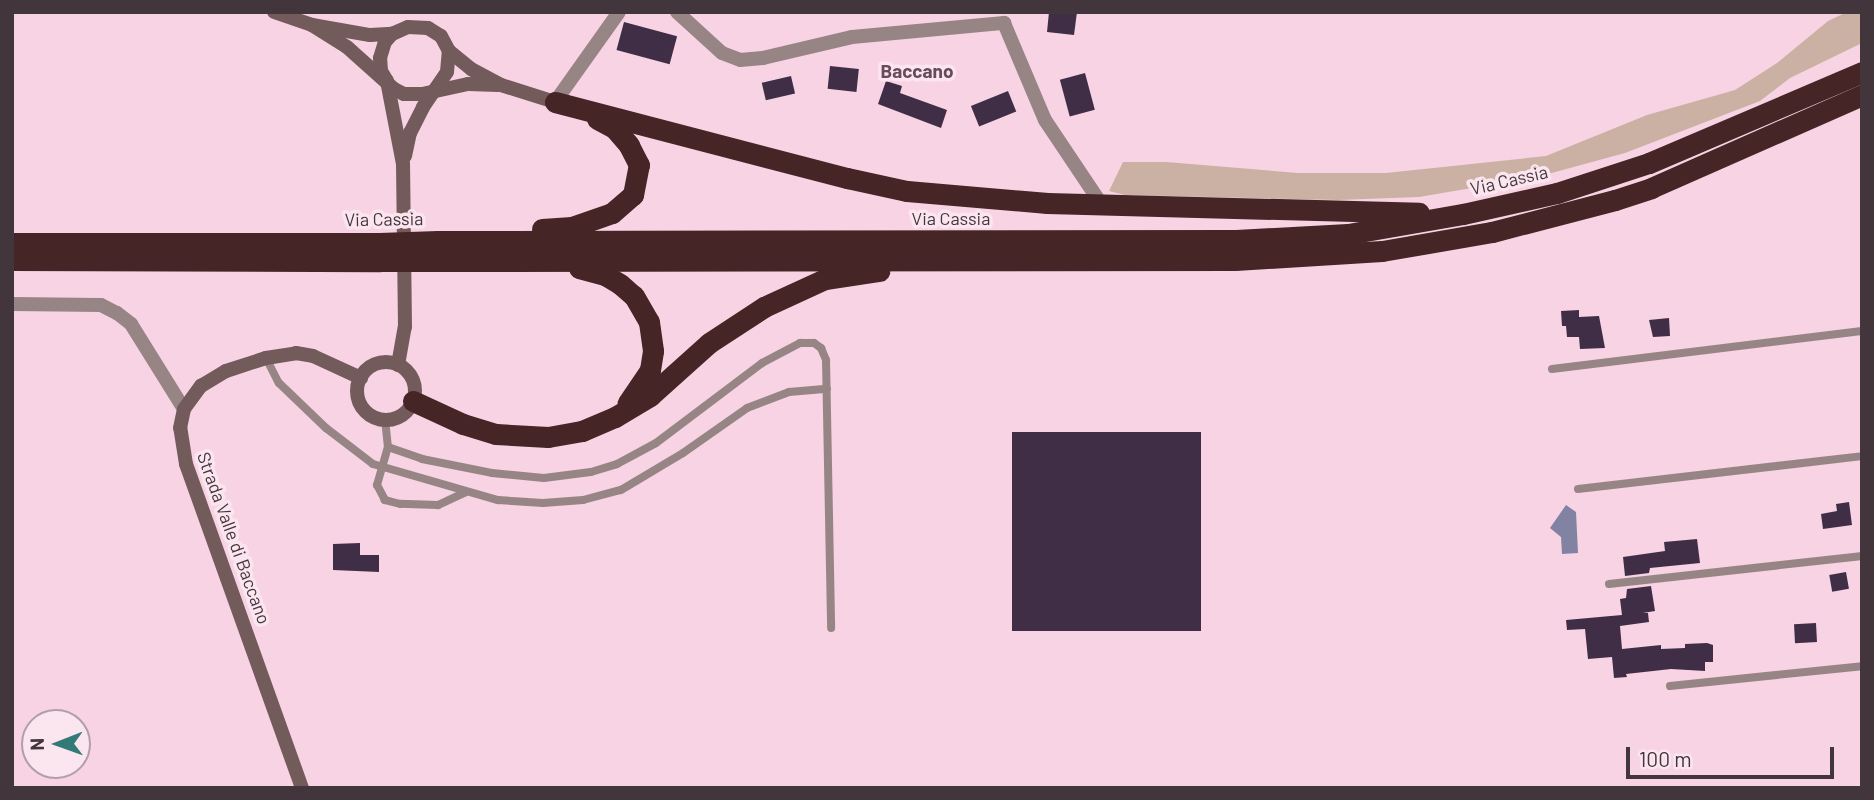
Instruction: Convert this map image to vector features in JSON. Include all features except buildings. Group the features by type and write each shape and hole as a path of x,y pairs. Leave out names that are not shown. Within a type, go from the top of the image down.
{"highway":[{"name":"Via Cassia","path":"12,260 439,251 1263,240 1348,234 1463,214 1557,193 1648,163 1862,72"},
{"name":"Via Cassia","path":"439,251 525,262 1235,260 1382,250 1456,240 1559,216 1651,188 1858,97"},
{"path":"555,102 865,183 974,199 1463,214"},
{"path":"439,251 461,233 572,227 612,213 632,195 639,164 629,145 614,128 580,109"},
{"name":"Via Cassia","path":"12,243 379,252"},
{"path":"413,401 463,424 508,436 560,436 615,417 658,390 722,333 787,294 840,276 902,268 943,259"},
{"path":"525,262 570,266 605,275 626,289 640,304 651,329 652,362 640,389 615,417"}],"main road":[{"path":"274,12 312,25 370,35 392,34 408,27 428,28 441,36 449,51 471,69 502,85 555,102"},
{"path":"312,25 346,47 404,94 468,84 502,85"},
{"path":"392,34 380,58 403,164 405,327 398,365"},
{"path":"403,164 410,133 433,91 447,72 449,51"},
{"path":"184,409 197,391 211,379 266,358 296,353 313,356 361,377"},
{"path":"375,364 398,365 413,379 413,401 400,416 385,419 369,414 361,405 358,390 361,377 375,364"},
{"name":"Strada Valle di Baccano","path":"184,409 179,437 184,457 302,788"}],"street":[{"path":"555,102 619,12"},
{"path":"677,12 722,52 740,60 763,58 852,37 1007,18 1045,120 1102,205"},
{"path":"1069,204 1083,177"},
{"path":"12,304 101,305 117,313 131,324 184,409"}],"lane":[{"path":"1552,369 1862,331"},
{"path":"388,447 435,462 492,473 544,478 573,476 608,467 643,451 754,369 800,343 814,343 821,348 826,360 831,628"},
{"path":"266,358 279,383 308,411 353,451 383,468 498,500 543,503 583,500 621,490 682,453 747,408 789,392 827,388"},
{"path":"385,419 388,447 378,489 382,498 393,504 438,505 466,492"},
{"path":"1578,489 1862,456"},
{"path":"1609,584 1862,556"},
{"path":"1670,686 1862,666"}],"shaded area":[{"path":"1847,12 1862,12 1862,43 1790,78 1760,101 1625,153 1537,177 1419,197 1338,200 1125,195 1109,191 1123,162 1166,162 1298,173 1386,173 1546,156 1647,115 1735,90 1777,63 1828,21"}],"water":[{"path":"1566,505 1576,512 1578,553 1562,554 1561,537 1550,528"}],"district":[{"name":"Baccano","path":"917,71"}]}
